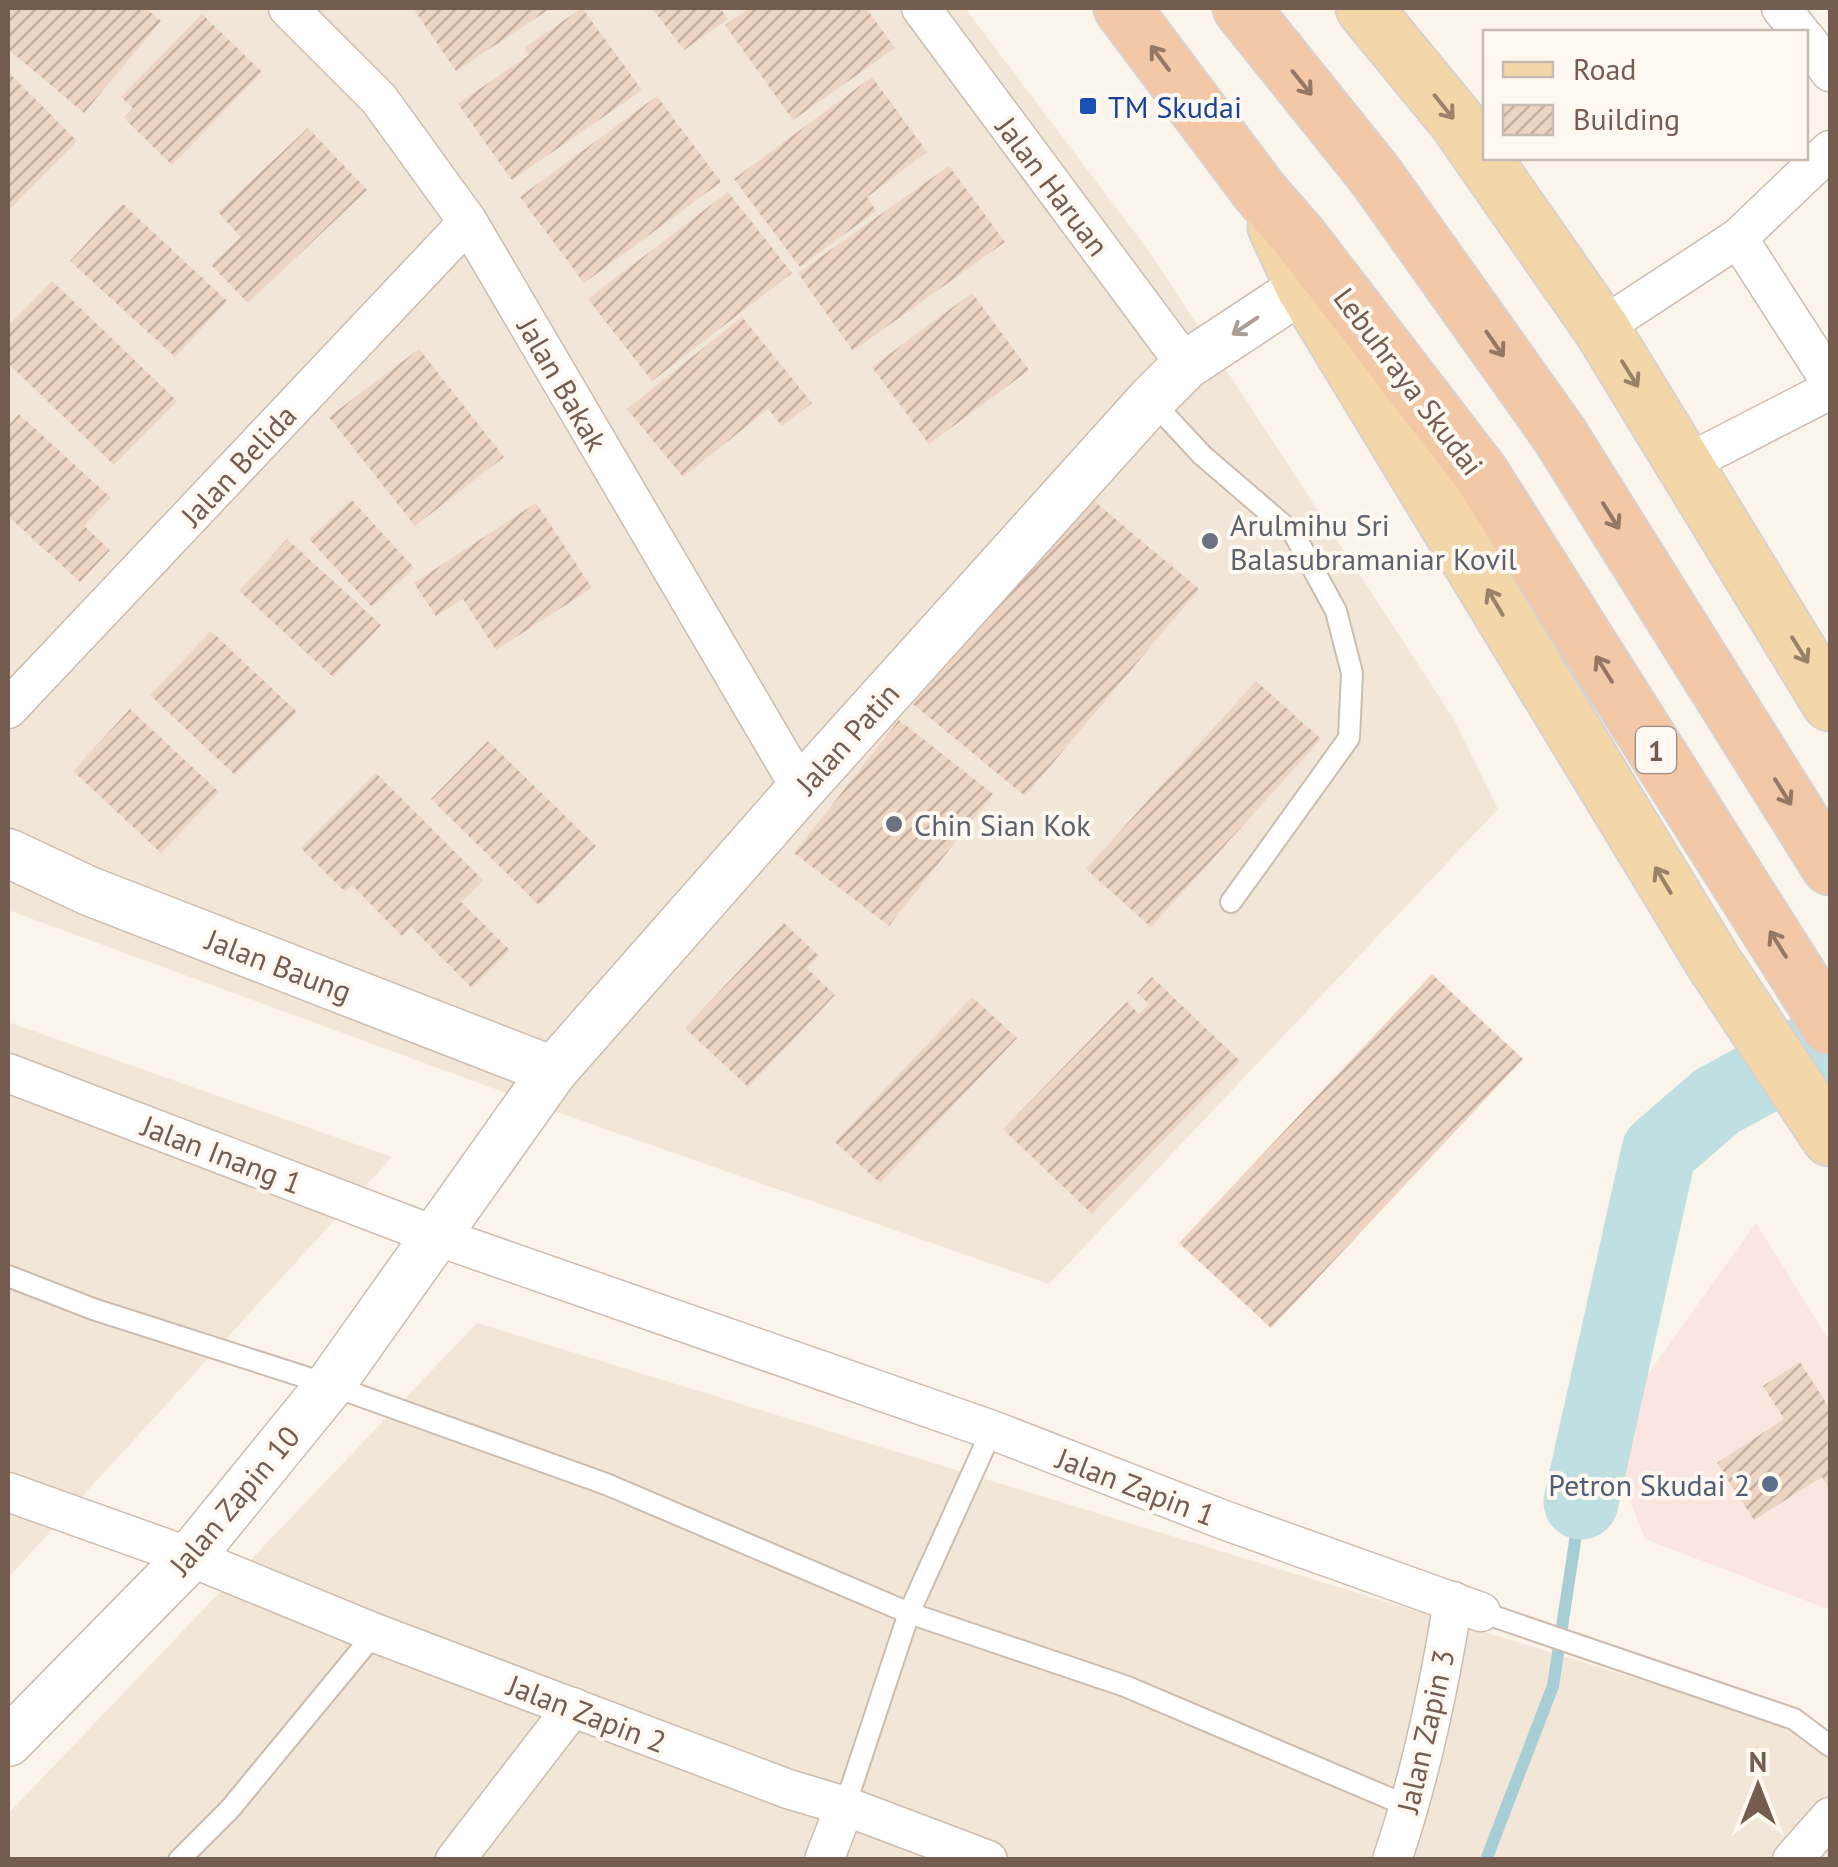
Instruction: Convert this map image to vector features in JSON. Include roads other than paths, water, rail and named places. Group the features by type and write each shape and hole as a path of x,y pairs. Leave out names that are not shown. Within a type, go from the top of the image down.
{"highway":[{"name":"Lebuhraya Skudai","path":"1122,8 1481,474 1830,1026"},
{"path":"1240,8 1375,174 1559,434 1830,867"}],"main road":[{"path":"1364,8 1483,158"},
{"path":"1484,160 1602,328 1830,703"},
{"path":"1260,192 1304,287 1714,963 1830,1138"}],"street":[{"name":"Jalan Bakak","path":"288,8 379,99 468,222 801,789"},
{"name":"Jalan Haruan","path":"921,8 1186,365"},
{"path":"1781,8 1798,30"},
{"path":"1808,42 1830,72"},
{"path":"1602,328 1738,238 1830,150"},
{"name":"Jalan Belida","path":"8,708 468,222"},
{"path":"1738,238 1830,381"},
{"name":"Jalan Patin","path":"436,1236 553,1071 1151,400 1186,365 1304,287"},
{"path":"1686,464 1830,390"},
{"name":"Jalan Baung","path":"8,853 89,892 553,1071"},
{"name":"Jalan Inang 1","path":"8,1072 436,1236"},
{"name":"Jalan Zapin 10","path":"8,1742 190,1557 330,1385 436,1236"},
{"name":"Jalan Zapin 1","path":"436,1236 992,1430 1224,1520 1467,1607"},
{"name":"Jalan Zapin 2","path":"8,1492 190,1557 375,1633 788,1789 845,1806 988,1860"},
{"name":"Jalan Zapin 3","path":"1392,1860 1410,1807 1441,1677 1467,1607"},
{"path":"455,1860 573,1707"},
{"path":"824,1860 845,1806"},
{"path":"1792,1860 1830,1817"}],"lane":[{"path":"1151,400 1202,455 1294,534 1336,611 1352,673 1349,738 1231,902"},
{"path":"8,1276 93,1309 330,1385 606,1484 909,1613 1125,1686 1410,1807"},
{"path":"845,1806 909,1613 992,1430"},
{"name":"Jalan Zapin 1","path":"1467,1607 1794,1719 1830,1746"},
{"path":"179,1860 230,1809 375,1633"}],"waterway":[{"path":"1581,1502 1659,1151 1717,1101 1830,1040"},
{"path":"1486,1860 1553,1686 1581,1502"}],"place":[{"name":"TM Skudai","path":"1088,106"},
{"name":"Arulmihu Sri Balasubramaniar Kovil","path":"1210,541"},
{"name":"Chin Sian Kok","path":"894,824"},
{"name":"Petron Skudai 2","path":"1770,1484"}]}
